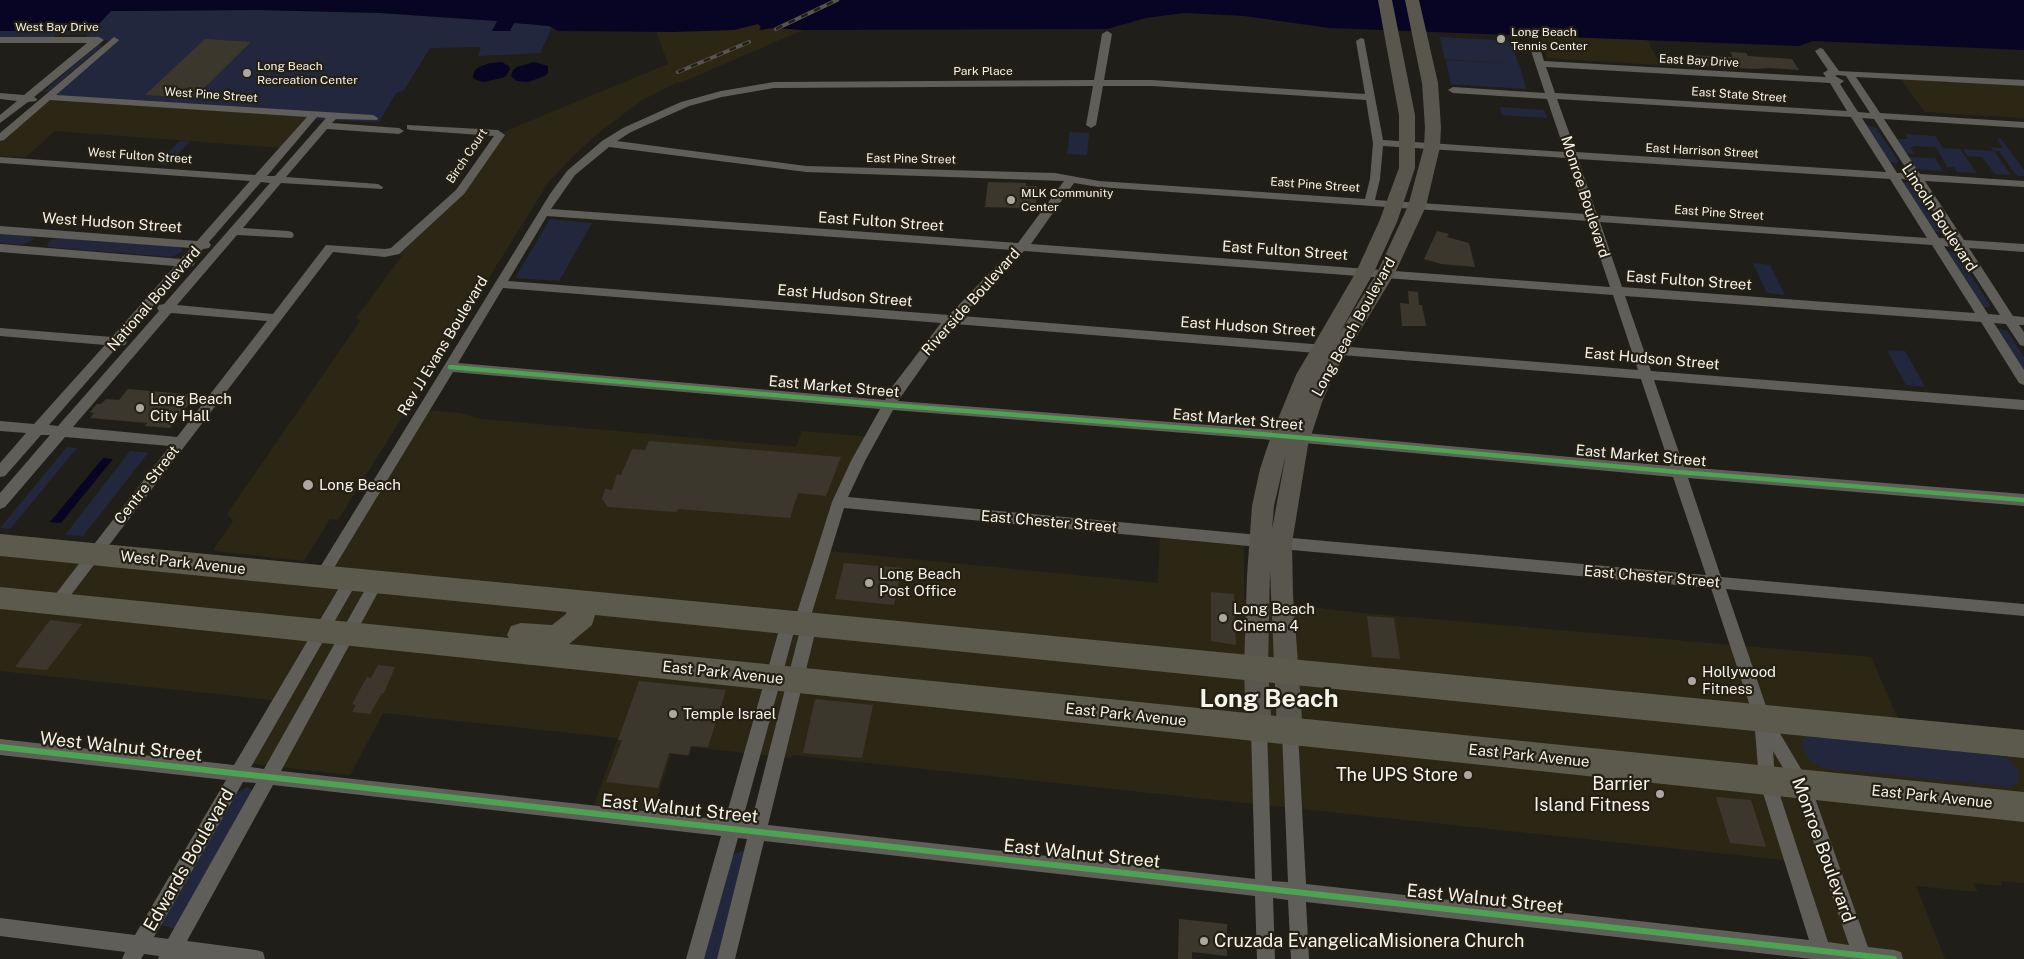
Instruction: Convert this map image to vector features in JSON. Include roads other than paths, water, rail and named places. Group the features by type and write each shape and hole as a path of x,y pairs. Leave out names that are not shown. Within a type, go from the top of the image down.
{"highway":[{"name":"West Park Avenue","path":"0,546 364,581"},
{"path":"364,581 2023,745"},
{"path":"0,598 334,633"},
{"path":"452,645 488,632 554,638 560,636 582,618 579,613 586,603"},
{"name":"East Park Avenue","path":"334,633 2024,807"}],"main road":[{"name":"Long Beach Boulevard","path":"1329,350 1388,222 1407,168 1407,115 1385,0"},
{"name":"Long Beach Boulevard","path":"1259,729 1256,669 1270,542 1269,478 1291,437 1306,375 1329,350 1386,273 1416,206 1427,171 1432,147 1431,97 1412,0"},
{"name":"Long Beach Boulevard","path":"1270,542 1281,594 1290,732"}],"street":[{"path":"1091,125 1107,34"},
{"name":"West Bay Drive","path":"0,40 114,40 46,98"},
{"path":"0,120 96,40"},
{"path":"1361,41 1372,97 1378,142 1375,179 1369,204"},
{"name":"Monroe Boulevard","path":"1534,45 1644,375 1762,718 1802,784 1862,957"},
{"path":"1820,51 1832,75"},
{"name":"East Bay Drive","path":"1541,64 1832,75 1852,78 2024,83"},
{"name":"Lincoln Boulevard","path":"1832,75 2024,380"},
{"name":"Lincoln Boulevard","path":"1852,78 2024,342"},
{"name":"Park Place","path":"606,143 650,119 685,104 721,94 767,86 809,84 1152,83 1372,97"},
{"name":"East State Street","path":"1453,90 2024,124"},
{"name":"West Pine Street","path":"0,96 372,118"},
{"path":"0,138 46,98"},
{"name":"National Boulevard","path":"0,472 315,114"},
{"name":"National Boulevard","path":"0,504 333,116"},
{"path":"324,126 398,131"},
{"name":"Birch Court","path":"330,248 385,253 396,250 460,192 500,135 498,133 411,127"},
{"name":"East Harrison Street","path":"1378,142 2024,184"},
{"name":"East Pine Street","path":"606,143 806,169 1054,176 1099,184 2024,248"},
{"name":"Rev JJ Evans Boulevard","path":"321,577 544,212 571,173 606,143"},
{"name":"West Fulton Street","path":"0,160 378,186"},
{"name":"Riverside Boulevard","path":"695,959 731,828 784,679 839,502 858,461 889,405 916,362 951,321 1020,248 1048,214 1072,178"},
{"name":"East Fulton Street","path":"544,212 2024,321"},
{"name":"West Hudson Street","path":"0,230 221,247"},
{"path":"235,231 288,235"},
{"path":"0,248 206,265"},
{"name":"Centre Street","path":"56,604 330,248"},
{"name":"East Hudson Street","path":"500,284 2024,405"},
{"path":"145,307 276,318"},
{"path":"0,332 138,343"},
{"name":"East Market Street","path":"450,367 2024,500"},
{"path":"0,426 181,442"},
{"name":"East Chester Street","path":"839,502 2024,610"},
{"name":"Edwards Boulevard","path":"136,952 239,773 334,633 364,581"},
{"name":"Edwards Boulevard","path":"170,954 268,776 334,633 364,581"},
{"name":"Riverside Boulevard","path":"726,959 758,831 784,679"},
{"name":"Monroe Boulevard","path":"1762,718 1767,780 1823,955"},
{"name":"Long Beach Boulevard","path":"1259,729 1266,959"},
{"name":"Long Beach Boulevard","path":"1290,732 1300,959"},
{"name":"West Walnut Street","path":"0,747 268,776"},
{"name":"East Walnut Street","path":"268,776 1264,888 1823,955 1894,959"},
{"path":"0,927 136,952 256,959"}],"railway":[{"path":"776,29 837,0"},
{"path":"678,72 749,42"}],"place":[{"name":"Long Beach Tennis Center","path":"1501,39"},
{"name":"Long Beach Recreation Center","path":"247,73"},
{"name":"MLK Community Center","path":"1011,200"},
{"name":"Long Beach City Hall","path":"140,408"},
{"name":"Long Beach","path":"308,485"},
{"name":"Long Beach Post Office","path":"869,583"},
{"name":"Long Beach Cinema 4","path":"1223,618"},
{"name":"Hollywood Fitness","path":"1692,681"},
{"name":"Temple Israel","path":"673,714"},
{"name":"The UPS Store","path":"1468,775"},
{"name":"Barrier Island Fitness","path":"1660,794"},
{"name":"Cruzada EvangelicaMisionera Church","path":"1204,941"}],"district":[{"name":"Long Beach","path":"1269,699"}]}
